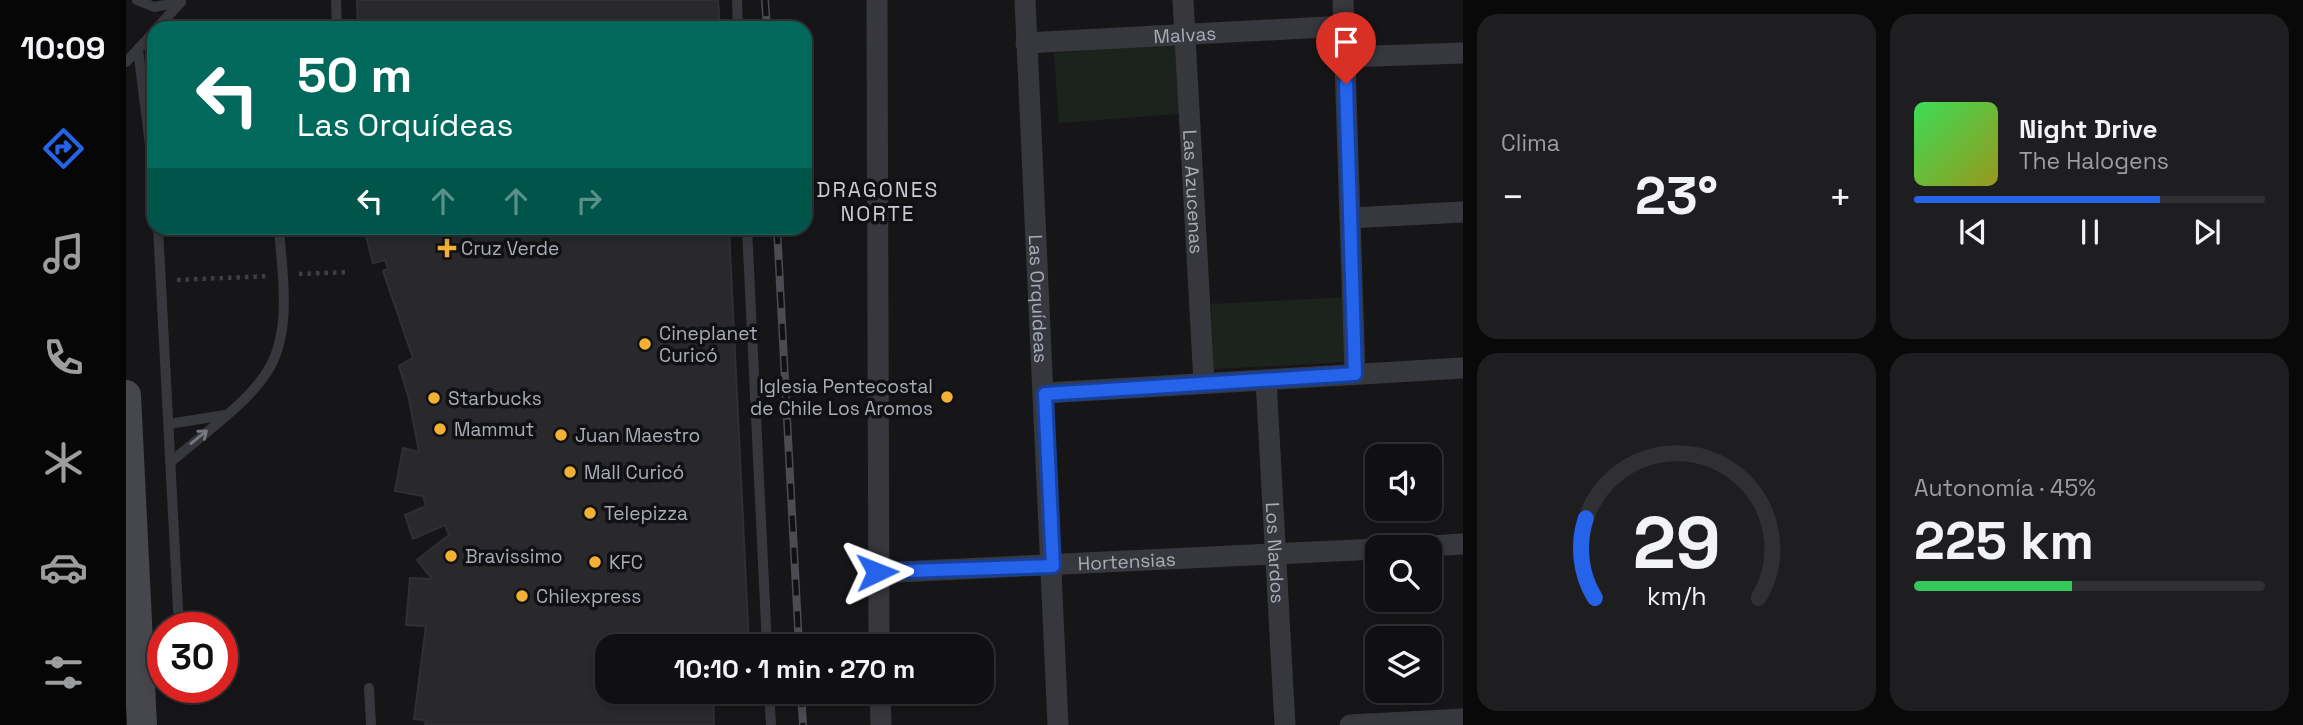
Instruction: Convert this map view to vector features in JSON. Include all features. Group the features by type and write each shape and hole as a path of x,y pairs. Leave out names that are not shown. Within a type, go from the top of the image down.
{"main road":[{"path":"126,395 142,725"}],"street":[{"path":"877,0 879,634"},
{"name":"Las Orquídeas","path":"1025,0 1053,566 1058,725"},
{"name":"Las Azucenas","path":"1183,0 1204,383"},
{"path":"1343,0 1355,374"},
{"name":"Malvas","path":"1026,43 1344,26"},
{"path":"1345,57 1463,53"},
{"path":"1350,218 1463,212"},
{"path":"1045,394 1463,368"},
{"name":"Los Nardos","path":"1266,380 1285,725"},
{"path":"1442,545 1463,544"},
{"name":"Hortensias","path":"877,572 1365,550"},
{"path":"880,704 881,725"},
{"path":"1350,725 1463,719"}],"lane":[{"path":"137,0 154,7 182,1"},
{"path":"336,0 337,21"},
{"path":"737,0 738,21"},
{"path":"164,21 182,1"},
{"path":"126,62 147,40"},
{"path":"138,49 147,121"},
{"path":"159,235 172,461 177,612"},
{"path":"172,461 228,415 270,368 278,345 283,309 279,235"},
{"path":"747,235 766,634"},
{"path":"169,424 228,415"},
{"path":"369,688 371,725"},
{"path":"770,704 771,725"}],"path":[{"path":"162,280 349,272"}],"shaded area":[{"path":"1187,43 1192,113 1059,123 1054,53"},
{"path":"1349,297 1352,362 1214,369 1211,304"}],"building":[{"path":"357,0 718,0 720,21 358,21"},
{"name":"Mall Curicó","path":"366,235 729,235 748,634 595,634 595,704 713,704 714,725 425,725 426,720 414,719 426,626 406,625 410,578 432,579 417,560 449,535 445,525 413,539 405,515 426,506 423,496 395,491 403,448 419,452 409,399 399,366 413,358 383,271 388,269 385,260 373,263"}],"railway":[{"path":"765,0 766,21"},
{"path":"777,235 798,634"},
{"path":"802,704 803,725"}],"place":[{"name":"Cruz Verde","path":"447,248"},
{"name":"Cineplanet Curicó","path":"645,344"},
{"name":"Iglesia Pentecostal de Chile Los Aromos","path":"947,397"},
{"name":"Starbucks","path":"434,398"},
{"name":"Mammut","path":"440,429"},
{"name":"Juan Maestro","path":"561,435"},
{"name":"Mall Curicó","path":"570,472"},
{"name":"Telepizza","path":"590,513"},
{"name":"Bravissimo","path":"451,556"},
{"name":"KFC","path":"595,562"},
{"name":"Chilexpress","path":"522,596"}],"district":[{"name":"DRAGONES NORTE","path":"878,202"}],"route":[{"path":"877,572 1053,566 1045,394 1355,374 1346,84"}]}
